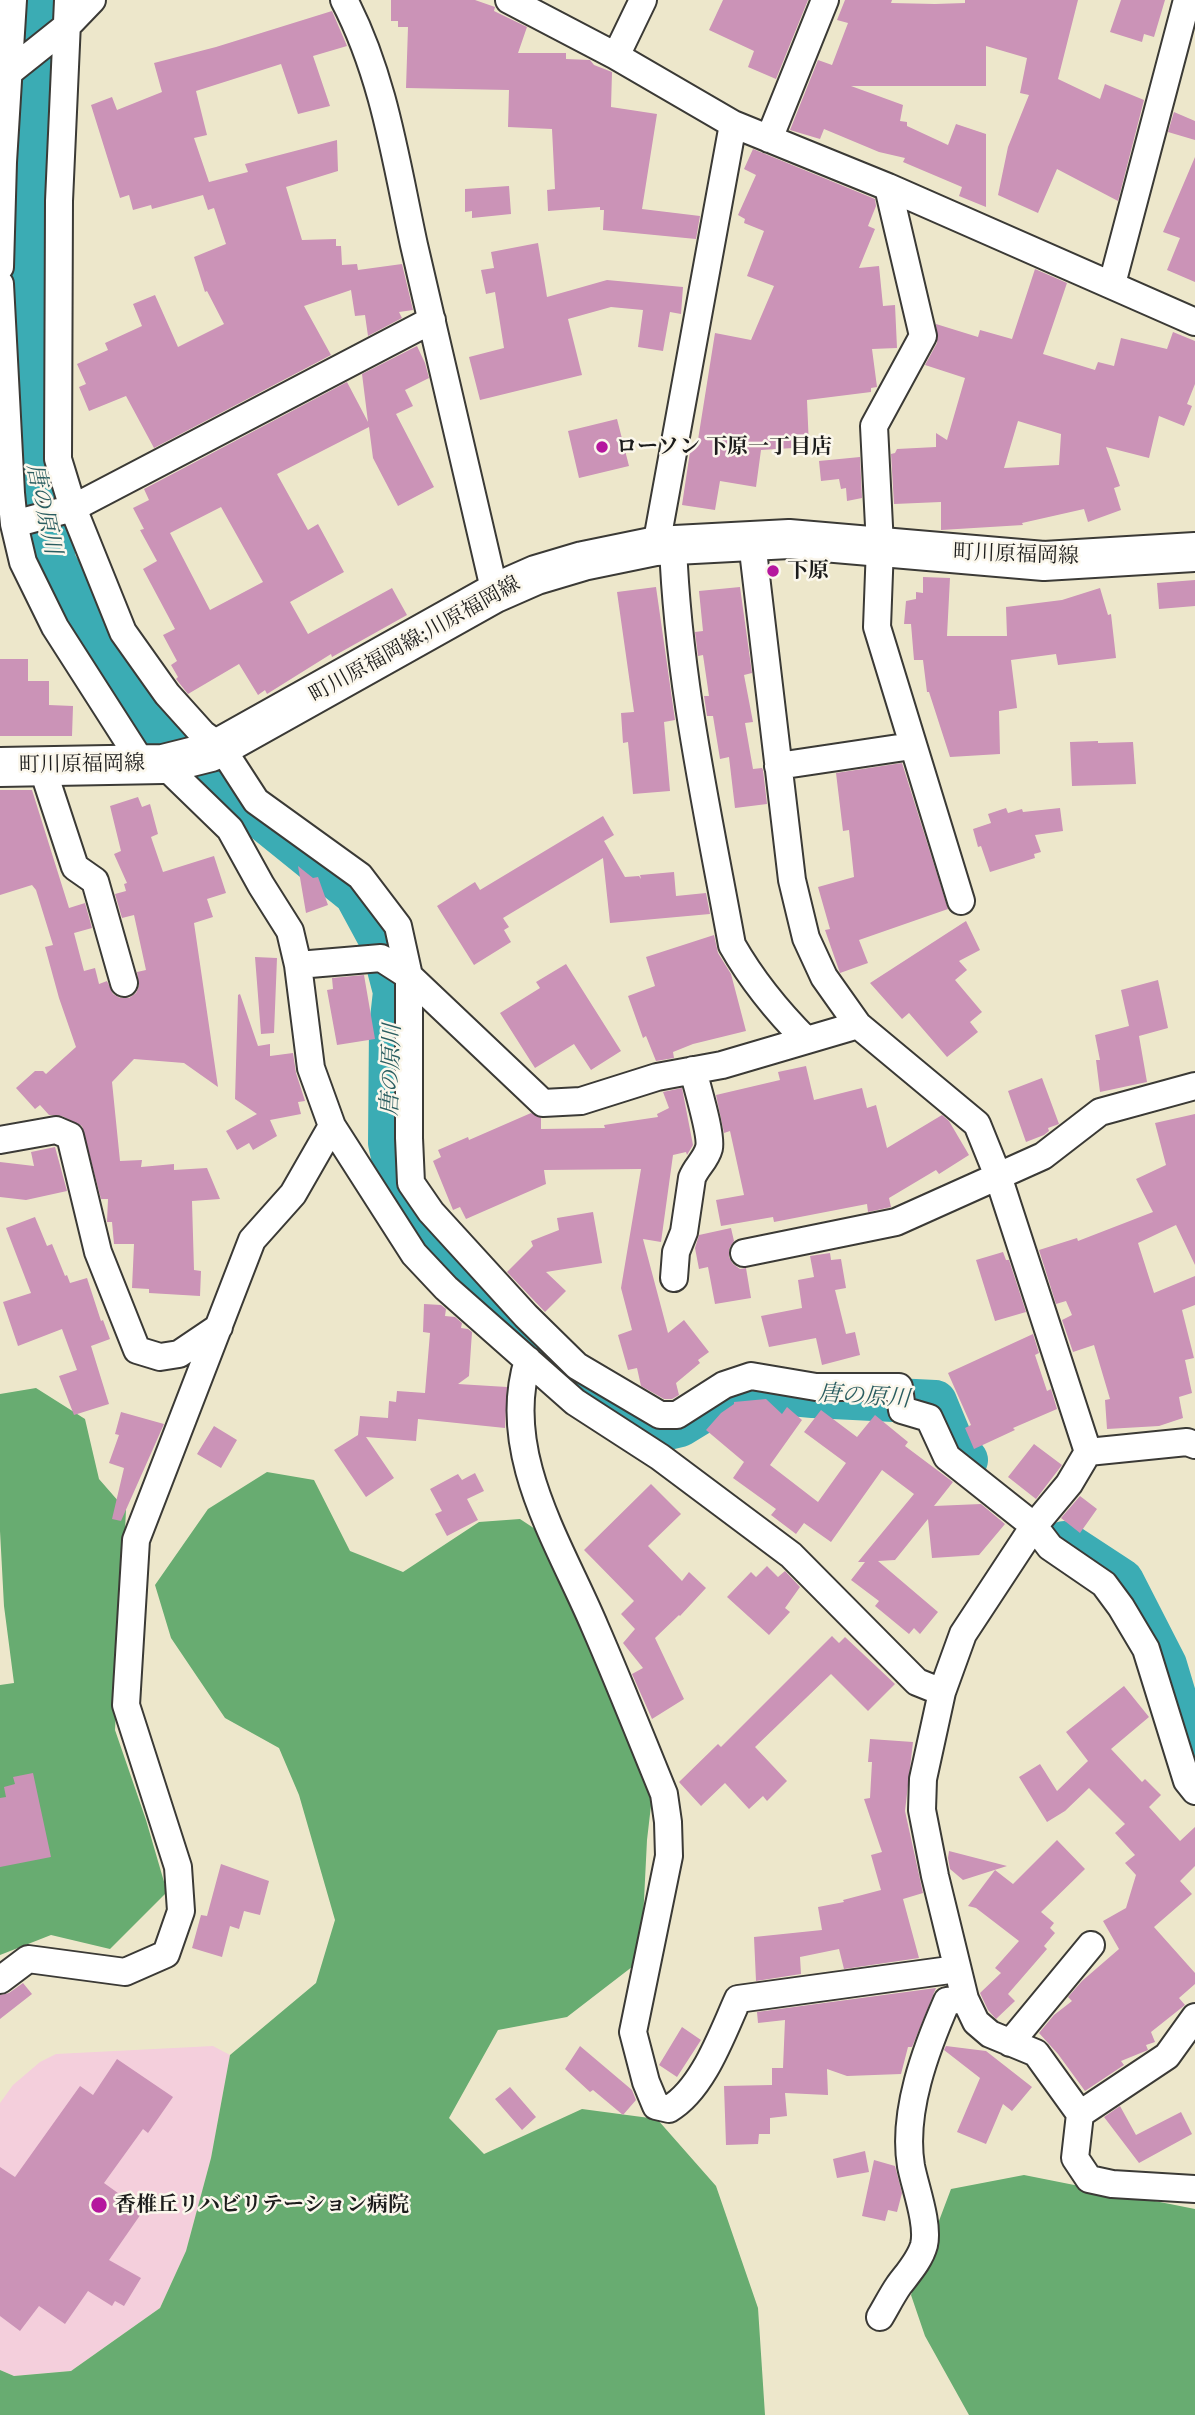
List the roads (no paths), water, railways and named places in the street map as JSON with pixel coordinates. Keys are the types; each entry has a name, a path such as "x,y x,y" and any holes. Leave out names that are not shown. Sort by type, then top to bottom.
{"main road":[{"name":"町川原福岡線;川原福岡線","path":"153,763 216,750 495,593 548,572 665,545 789,539 880,547"},
{"name":"町川原福岡線","path":"880,547 1044,561 1195,552"},
{"name":"町川原福岡線","path":"0,767 153,763"}],"street":[{"path":"0,267 4,75 13,0"},
{"path":"4,75 68,13 92,0"},
{"path":"344,0 360,31 385,107 495,593"},
{"path":"509,0 616,55 733,124 888,187 1195,322"},
{"path":"616,55 643,0"},
{"path":"769,139 825,0"},
{"path":"1112,284 1187,0"},
{"path":"68,13 59,201 58,459 73,508 123,632 167,694 256,801 360,876 398,926 408,976 411,1183 431,1212 526,1317 577,1366 660,1415 677,1415 724,1385 751,1376 901,1399 929,1418 947,1457 1042,1517 1050,1548 1104,1584 1121,1607 1146,1648 1187,1780 1195,1791"},
{"path":"733,124 665,545 675,591 690,709 732,945 743,965 785,1019 806,1040"},
{"path":"888,187 923,336 874,426 880,547 877,627 961,901"},
{"path":"0,284 3,424 14,524 23,562 55,626 153,763 230,829 290,931 298,965 311,1068 332,1126 414,1254 446,1288 575,1402 660,1457 791,1555 917,1682 942,1692"},
{"path":"14,524 73,508 432,320"},
{"path":"752,542 792,880 806,938 824,977 858,1025 977,1124 998,1176 1088,1452 963,1634 942,1692 923,1779 922,1810 965,1999 976,2022 990,2034 1036,2053 1080,2114 1075,2158 1089,2179 1112,2184 1195,2189"},
{"path":"778,766 912,746"},
{"path":"46,766 47,782 75,867 95,881 124,983"},
{"path":"298,965 381,958 408,976 543,1103 582,1101 657,1077 722,1065 858,1025"},
{"path":"674,1278 676,1252 684,1231 692,1178 705,1159 710,1145 694,1070"},
{"path":"744,1253 896,1222 1043,1156 1100,1112 1195,1086"},
{"path":"0,1980 28,1959 125,1972 166,1954 181,1910 178,1867 126,1705 136,1540 253,1240 293,1194 332,1126"},
{"path":"0,1140 56,1130 70,1136 98,1252 137,1350 160,1357 179,1354 219,1327"},
{"path":"560,1349 534,1366 521,1382 523,1447 535,1494 595,1625 664,1794 669,1856 633,2032 646,2082 656,2106 669,2109 681,2102 711,2059 738,1999 957,1969"},
{"path":"1088,1452 1187,1442 1195,1445"},
{"path":"1010,2043 1091,1945"},
{"path":"880,2317 914,2266 924,2244 921,2207 911,2165 910,2144 914,2097 927,2046 947,2001 965,1999"},
{"path":"1080,2114 1167,2056 1195,2017"}],"waterway":[{"name":"唐の原川","path":"37,0 28,206 24,220 24,347 33,481 55,564 150,718 226,789 356,894 382,942 395,992 391,1028 390,1143 398,1179 417,1217 513,1322 580,1384 655,1431 680,1425 729,1395 748,1390 935,1402 956,1453 966,1460"},
{"name":"唐の原川","path":"1064,1543 1122,1581 1165,1665 1182,1722 1195,1738"}],"place":[{"name":"ローソン 下原一丁目店","path":"602,447"},
{"name":"下原","path":"773,571"},
{"name":"香椎丘リハビリテーション病院","path":"99,2205"}]}
